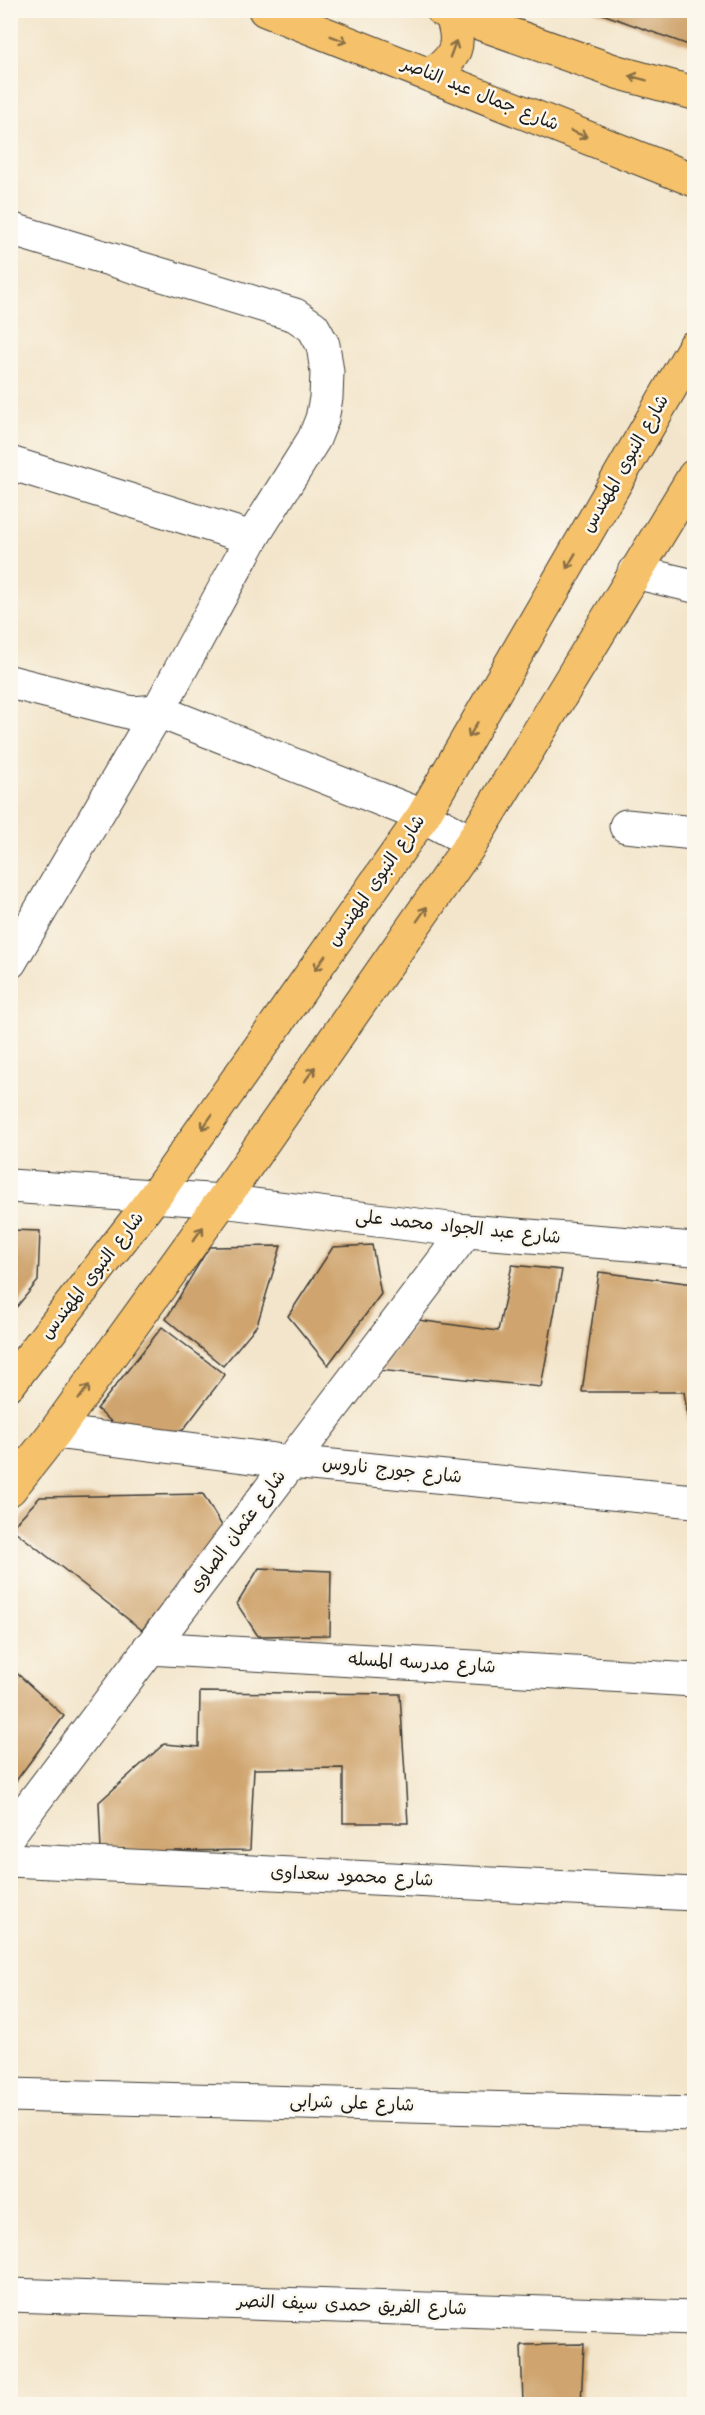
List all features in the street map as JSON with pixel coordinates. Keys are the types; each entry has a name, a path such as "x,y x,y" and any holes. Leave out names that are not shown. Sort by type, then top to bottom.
{"main road":[{"name":"شارع جمال عبد الناصر","path":"265,10 694,180"},
{"path":"429,75 446,65 456,50 458,32 447,12"},
{"path":"447,12 617,72 694,93"},
{"name":"شارع النبوى المهندس","path":"10,1383 155,1196 423,816 694,347"},
{"path":"10,1489 55,1432 222,1201 472,842 694,476"}],"street":[{"path":"10,229 295,315 313,327 323,345 327,372 322,419 314,440 252,538 158,711 16,942"},
{"path":"10,463 252,538"},
{"path":"634,572 694,586"},
{"path":"10,682 132,713 158,711 423,816 472,842"},
{"path":"627,826 694,833"},
{"name":"شارع عبد الجواد محمد على","path":"10,1186 222,1201 466,1232 694,1249"},
{"name":"شارع عثمان الصاوى","path":"10,1833 466,1232"},
{"name":"شارع جورج ناروس","path":"55,1432 291,1461 694,1501"},
{"name":"شارع مدرسه المسله","path":"149,1648 694,1680"},
{"name":"شارع محمود سعداوى","path":"10,1860 694,1894"},
{"name":"شارع على شرابى","path":"10,2095 694,2114"},
{"name":"شارع الفريق حمدى سيف النصر","path":"10,2295 694,2318"}],"building":[{"path":"694,10 694,47 594,11"},
{"path":"10,1230 40,1231 38,1281 10,1315"},
{"path":"372,1245 381,1294 328,1365 288,1316 333,1247"},
{"path":"281,1246 257,1325 223,1366 166,1319 209,1247"},
{"path":"512,1265 562,1270 541,1387 378,1370 418,1320 498,1331"},
{"path":"599,1272 694,1284 694,1457 684,1392 582,1392"},
{"path":"162,1327 225,1375 183,1430 124,1433 97,1409"},
{"path":"203,1494 224,1529 142,1630 11,1528 40,1497"},
{"path":"259,1568 331,1571 330,1635 258,1636 237,1604"},
{"path":"10,1667 64,1716 10,1789"},
{"path":"200,1692 400,1694 408,1823 343,1823 343,1768 254,1769 250,1850 101,1852 99,1802 164,1744 199,1747"},
{"path":"584,2344 581,2404 523,2404 521,2345"}]}
